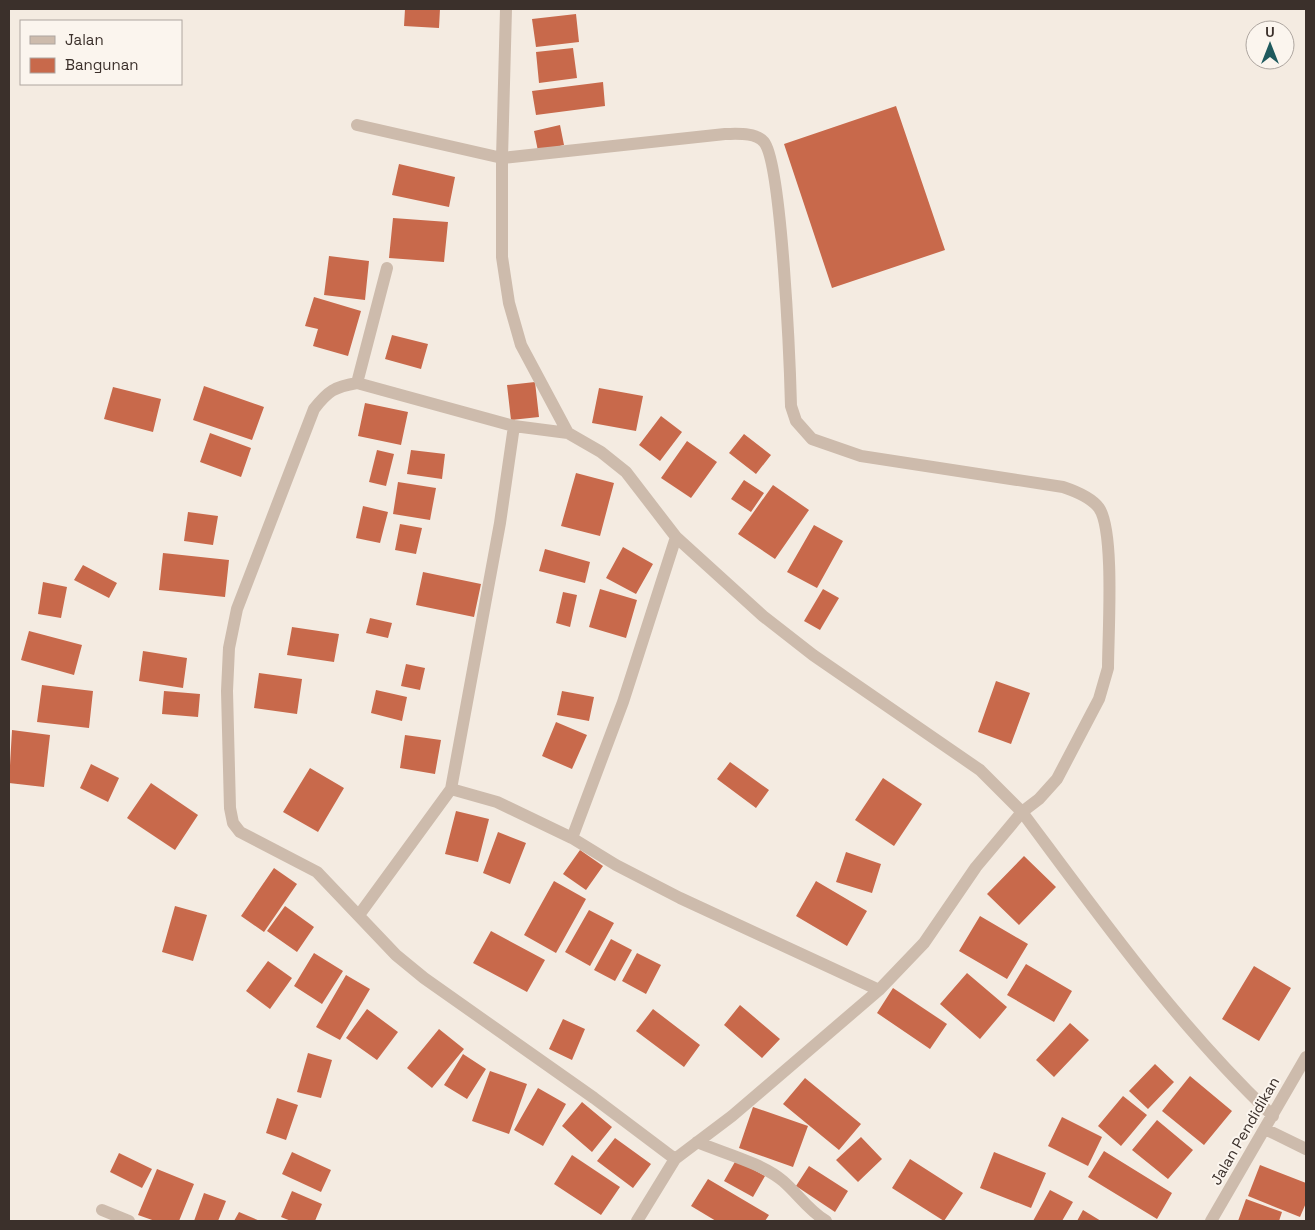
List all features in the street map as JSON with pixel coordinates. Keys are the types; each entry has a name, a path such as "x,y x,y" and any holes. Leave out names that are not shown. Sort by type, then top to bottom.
{"street":[{"path":"506,9 502,158 502,257 509,303 521,345 568,433"},
{"path":"357,125 502,158 725,134 748,134 764,141 769,152 773,171 782,249 792,406 796,421 812,438 861,456 1063,488 1080,493 1099,508 1109,545 1108,668 1104,688 1057,780 1022,812 976,867 924,943 879,990 732,1116 675,1160 637,1221"},
{"path":"356,383 387,268"},
{"path":"675,1160 594,1098 424,978 396,955 317,872 240,832 233,823 230,808 226,690 229,648 237,609 314,409 327,393 339,386 356,383 514,426 568,433 601,452 626,472 676,537 750,604 813,655 980,770 1022,812 1131,958 1182,1020 1235,1080 1273,1116"},
{"path":"359,915 451,789 500,522 514,426"},
{"path":"572,838 624,702 676,537"},
{"path":"451,789 497,802 572,838 616,866 680,898 879,990"},
{"name":"Jalan Pendidikan","path":"1211,1221 1306,1057"},
{"path":"1265,1129 1306,1149"},
{"path":"698,1142 763,1169 782,1181 802,1202 826,1221"},
{"path":"102,1210 129,1221"}],"building":[{"path":"405,9 440,9 439,28 404,26"},
{"path":"576,14 579,42 536,47 532,19"},
{"path":"573,48 577,78 539,83 536,52"},
{"path":"603,82 605,106 536,115 532,91"},
{"path":"896,106 945,250 832,288 784,144"},
{"path":"560,125 564,145 538,151 534,131"},
{"path":"399,164 455,177 449,207 392,195"},
{"path":"393,218 448,222 444,262 389,258"},
{"path":"329,256 369,261 365,300 324,295"},
{"path":"314,297 361,311 348,356 313,346 318,329 305,326"},
{"path":"392,335 428,344 421,369 385,359"},
{"path":"535,382 539,417 511,420 507,385"},
{"path":"204,386 264,407 252,440 193,420"},
{"path":"113,387 161,399 153,432 104,419"},
{"path":"599,388 643,396 636,431 592,423"},
{"path":"365,403 408,412 401,445 358,436"},
{"path":"661,416 682,432 660,461 639,445"},
{"path":"210,433 251,448 241,477 200,462"},
{"path":"744,434 771,455 756,474 729,453"},
{"path":"687,441 717,462 691,498 661,478"},
{"path":"377,450 394,454 386,486 369,482"},
{"path":"411,450 445,454 442,479 407,474"},
{"path":"576,473 614,483 600,536 561,526"},
{"path":"744,480 764,493 751,512 731,499"},
{"path":"398,482 436,488 430,520 393,514"},
{"path":"773,485 809,510 775,559 738,534"},
{"path":"363,506 388,512 380,543 356,538"},
{"path":"188,512 218,516 213,545 184,541"},
{"path":"400,524 422,528 416,554 395,550"},
{"path":"814,525 843,541 817,588 787,572"},
{"path":"623,547 653,564 636,594 606,578"},
{"path":"545,549 590,562 585,583 539,571"},
{"path":"163,553 229,560 225,597 159,590"},
{"path":"83,565 117,583 109,598 74,580"},
{"path":"423,572 481,584 474,617 416,605"},
{"path":"43,582 67,587 61,618 38,614"},
{"path":"600,589 637,600 626,638 589,627"},
{"path":"823,589 839,598 820,630 804,621"},
{"path":"563,592 577,595 570,627 556,623"},
{"path":"370,618 392,623 388,638 366,633"},
{"path":"292,627 339,634 334,662 287,655"},
{"path":"29,631 82,645 74,675 21,660"},
{"path":"143,651 187,658 183,688 139,681"},
{"path":"406,664 425,668 420,690 401,686"},
{"path":"259,673 302,679 297,714 254,708"},
{"path":"996,681 1030,693 1011,744 978,732"},
{"path":"42,685 93,691 89,728 37,722"},
{"path":"376,690 407,697 402,721 371,713"},
{"path":"164,691 200,694 198,717 162,714"},
{"path":"562,691 594,697 589,721 557,715"},
{"path":"556,722 587,735 572,769 542,756"},
{"path":"12,730 50,735 44,787 9,783"},
{"path":"405,735 441,740 435,774 400,768"},
{"path":"730,762 769,790 756,808 717,779"},
{"path":"91,764 119,778 108,802 80,788"},
{"path":"310,768 344,788 318,832 283,812"},
{"path":"883,778 922,804 894,846 855,820"},
{"path":"151,783 198,815 175,850 127,818"},
{"path":"456,811 489,819 478,862 445,854"},
{"path":"498,832 526,843 510,884 483,873"},
{"path":"580,850 603,866 586,890 563,874"},
{"path":"846,852 881,864 872,893 836,882"},
{"path":"1024,856 1056,887 1019,925 987,894"},
{"path":"274,868 297,884 264,932 241,916"},
{"path":"554,881 586,899 556,953 524,935"},
{"path":"816,881 867,911 847,946 796,916"},
{"path":"175,906 207,915 193,961 162,952"},
{"path":"285,906 314,927 297,952 267,931"},
{"path":"589,910 614,923 590,966 565,952"},
{"path":"980,916 1028,944 1007,979 959,951"},
{"path":"491,931 545,960 527,992 473,963"},
{"path":"611,939 632,950 615,981 594,970"},
{"path":"314,953 343,971 322,1004 294,986"},
{"path":"637,953 661,965 646,994 622,981"},
{"path":"268,961 292,978 270,1009 246,991"},
{"path":"1026,964 1072,991 1054,1022 1007,995"},
{"path":"1254,966 1291,988 1259,1041 1222,1019"},
{"path":"967,973 1007,1007 980,1039 940,1004"},
{"path":"346,975 370,989 340,1040 316,1027"},
{"path":"893,988 947,1024 930,1049 877,1013"},
{"path":"740,1005 780,1039 762,1058 724,1025"},
{"path":"367,1009 398,1032 377,1060 346,1038"},
{"path":"653,1009 700,1045 684,1067 636,1031"},
{"path":"563,1019 585,1029 572,1060 549,1049"},
{"path":"1070,1023 1089,1040 1054,1077 1036,1060"},
{"path":"439,1029 464,1049 432,1088 407,1068"},
{"path":"308,1053 332,1060 321,1098 297,1092"},
{"path":"463,1054 486,1069 467,1099 444,1085"},
{"path":"1155,1064 1174,1082 1148,1109 1129,1091"},
{"path":"490,1071 527,1084 509,1134 472,1121"},
{"path":"1190,1076 1232,1111 1204,1145 1162,1111"},
{"path":"805,1078 861,1124 839,1150 783,1104"},
{"path":"538,1088 566,1104 543,1146 514,1130"},
{"path":"1123,1096 1147,1115 1121,1146 1098,1126"},
{"path":"277,1098 298,1105 286,1140 266,1133"},
{"path":"582,1102 612,1127 592,1152 562,1126"},
{"path":"753,1107 808,1126 793,1167 739,1148"},
{"path":"1062,1117 1102,1137 1088,1166 1048,1146"},
{"path":"1157,1120 1193,1150 1168,1179 1132,1150"},
{"path":"861,1137 882,1159 858,1182 836,1160"},
{"path":"615,1138 651,1164 633,1188 597,1161"},
{"path":"1104,1151 1172,1193 1157,1219 1088,1177"},
{"path":"292,1152 331,1170 321,1192 282,1174"},
{"path":"994,1152 1046,1173 1031,1208 980,1188"},
{"path":"119,1153 152,1169 142,1188 110,1172"},
{"path":"572,1155 620,1187 601,1215 554,1184"},
{"path":"910,1159 963,1193 944,1221 892,1188"},
{"path":"736,1160 765,1176 753,1197 724,1181"},
{"path":"1260,1165 1306,1183 1306,1203 1300,1217 1248,1196"},
{"path":"809,1166 848,1191 835,1212 796,1186"},
{"path":"157,1169 194,1184 179,1221 155,1221 138,1215"},
{"path":"708,1179 769,1215 765,1221 716,1221 691,1206"},
{"path":"1050,1190 1073,1202 1062,1221 1033,1221"},
{"path":"292,1191 322,1204 315,1221 291,1221 281,1217"},
{"path":"204,1193 226,1201 218,1221 194,1221"},
{"path":"1246,1199 1282,1212 1279,1221 1238,1221"},
{"path":"1083,1210 1101,1221 1077,1221"},
{"path":"239,1212 260,1221 234,1221"}]}
